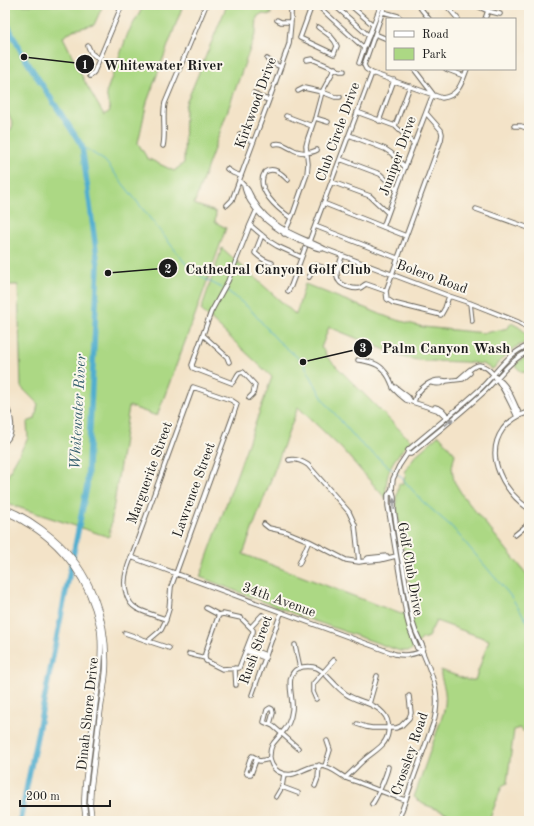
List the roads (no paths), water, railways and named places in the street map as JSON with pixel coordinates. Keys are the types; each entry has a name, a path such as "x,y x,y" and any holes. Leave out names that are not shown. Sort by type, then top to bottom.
{"main road":[{"name":"Dinah Shore Drive","path":"5,508 36,528 60,549 75,568 86,587 101,626 106,649 106,669 91,786 90,804 92,821"},
{"name":"Dinah Shore Drive","path":"5,512 12,513"},
{"name":"Dinah Shore Drive","path":"86,821 84,804 85,785 100,668 101,626"}],"street":[{"path":"90,76 94,72 122,5"},
{"path":"163,146 165,138 165,103 206,5"},
{"name":"Kirkwood Drive","path":"227,205 232,200 289,44 291,5"},
{"path":"312,5 300,38 334,54 337,46 336,42 332,37 318,27"},
{"path":"317,5 364,48"},
{"path":"334,5 369,36"},
{"path":"350,5 373,25"},
{"path":"359,63 381,5"},
{"path":"372,73 366,69 364,65 385,5"},
{"path":"418,5 428,18"},
{"path":"446,5 457,18"},
{"path":"475,5 488,11 500,14"},
{"path":"485,18 490,5"},
{"path":"383,12 398,16 400,18"},
{"path":"277,20 281,22 291,22"},
{"path":"375,34 386,39"},
{"path":"88,46 91,53 99,59"},
{"path":"267,59 272,63 281,66"},
{"path":"307,60 312,59 344,71"},
{"path":"285,232 307,174 308,164 306,146 322,92 335,68"},
{"path":"415,70 433,94"},
{"path":"449,70 464,76"},
{"name":"Club Circle Drive","path":"310,239 372,73 442,98 447,98 460,87 467,70"},
{"path":"379,121 394,80"},
{"path":"395,126 410,86"},
{"path":"298,90 304,88 335,97 340,97"},
{"path":"254,93 259,97 269,100"},
{"name":"Juniper Drive","path":"383,226 433,94"},
{"path":"357,112 395,126 414,144"},
{"path":"426,112 441,130 441,140 386,291 387,299 393,303 441,315 449,296"},
{"path":"286,116 312,126"},
{"path":"315,118 328,122"},
{"path":"514,126 521,126 529,129"},
{"path":"240,134 246,139 254,141"},
{"path":"349,136 385,149 405,167"},
{"path":"274,144 279,143 298,152 313,152 317,150"},
{"path":"340,159 380,174 397,190"},
{"path":"227,169 241,176"},
{"path":"288,180 280,172 272,170 268,170 263,175 263,185 270,200 291,218"},
{"name":"Bolero Road","path":"239,180 244,186 245,192 257,209 277,230 285,232 299,241 392,274 518,322 529,331"},
{"path":"332,182 370,196 388,213"},
{"path":"323,203 406,236"},
{"path":"249,398 253,394 255,385 254,382 243,372 237,375 235,381 232,383 194,368 192,365 211,312 228,281 257,209"},
{"path":"476,209 529,228"},
{"path":"250,225 277,246 301,257"},
{"path":"315,226 397,258"},
{"path":"262,235 255,253 265,261 272,263"},
{"path":"288,291 305,248"},
{"path":"342,256 337,272 337,279 340,283 359,288 366,284 386,291"},
{"path":"308,277 316,264 337,272"},
{"path":"470,303 472,321"},
{"path":"203,335 227,357 230,362"},
{"name":"Golf Club Drive","path":"429,670 413,623 394,510 394,496 392,488 393,479 408,450 480,389 509,357 529,345"},
{"name":"Golf Club Drive","path":"407,454 411,454 486,390 514,360 529,351"},
{"path":"358,360 378,365 385,371 394,386 393,388 406,400 410,400 424,406 430,405 439,408 446,413 447,417"},
{"path":"414,402 423,386 428,383 460,379 470,369 478,365 485,367 496,378 501,380 508,389 518,416"},
{"name":"Lawrence Street","path":"166,619 170,608 171,587 238,404 231,400 193,387 190,396"},
{"name":"Marguerite Street","path":"166,619 135,608 130,603 126,594 125,580 126,571 190,396"},
{"path":"5,405 11,420 11,430 8,439 5,442"},
{"path":"529,412 510,421 499,434 496,442 495,453 499,472 508,488 514,497 529,509"},
{"path":"289,460 296,459 308,465 349,512 355,525 359,562"},
{"name":"Golf Club Drive","path":"392,488 388,495 388,506 408,625 417,648 422,651"},
{"path":"515,535 526,526 529,521"},
{"path":"264,524 269,528 287,532 309,541 346,560 369,562 401,555"},
{"path":"299,564 309,541"},
{"name":"34th Avenue","path":"131,557 395,654 405,656 422,651"},
{"path":"189,654 205,658 206,661 222,668 239,668 241,666 253,630 238,617 223,614 219,615 206,608"},
{"name":"Rush Street","path":"252,695 281,613"},
{"path":"205,658 205,654 219,615"},
{"path":"250,627 262,615"},
{"path":"148,641 160,630 166,619"},
{"path":"125,633 169,648"},
{"path":"295,645 300,668"},
{"path":"246,650 266,656"},
{"path":"316,699 313,692 313,684 334,660"},
{"path":"345,778 384,743 387,738 387,719 375,706 362,702 346,694 318,668 311,666 300,668 296,670 290,679 293,702 288,723 282,734 270,748 270,759 275,768 279,772 290,775 319,765 326,766 345,778 405,800"},
{"path":"236,668 236,685"},
{"name":"Crossley Road","path":"398,821 436,715 436,691 434,681 429,670"},
{"path":"369,704 377,676"},
{"path":"357,724 366,727 388,728 396,728 401,726 409,718 411,713 409,696"},
{"path":"270,724 298,748"},
{"path":"326,741 330,750 326,766"},
{"path":"256,760 251,774 247,774 246,771 252,756 256,758 256,760 260,761 270,759"},
{"path":"315,786 318,778 319,765"},
{"path":"372,804 375,801 386,776 388,767"},
{"path":"276,797 282,787 284,774"},
{"path":"282,787 298,793"}],"waterway":[{"name":"Whitewater River","path":"5,20 24,57 82,146 98,265 87,486 20,821"},
{"path":"82,146 105,161 186,264 205,279 222,288"},
{"path":"225,289 249,308 277,340 303,362 324,401 359,442 401,477 422,501 452,527 509,594 529,624"}],"place":[{"name":"Whitewater River","path":"24,57"},
{"name":"Cathedral Canyon Golf Club","path":"108,273"},
{"name":"Palm Canyon Wash","path":"303,362"}]}
